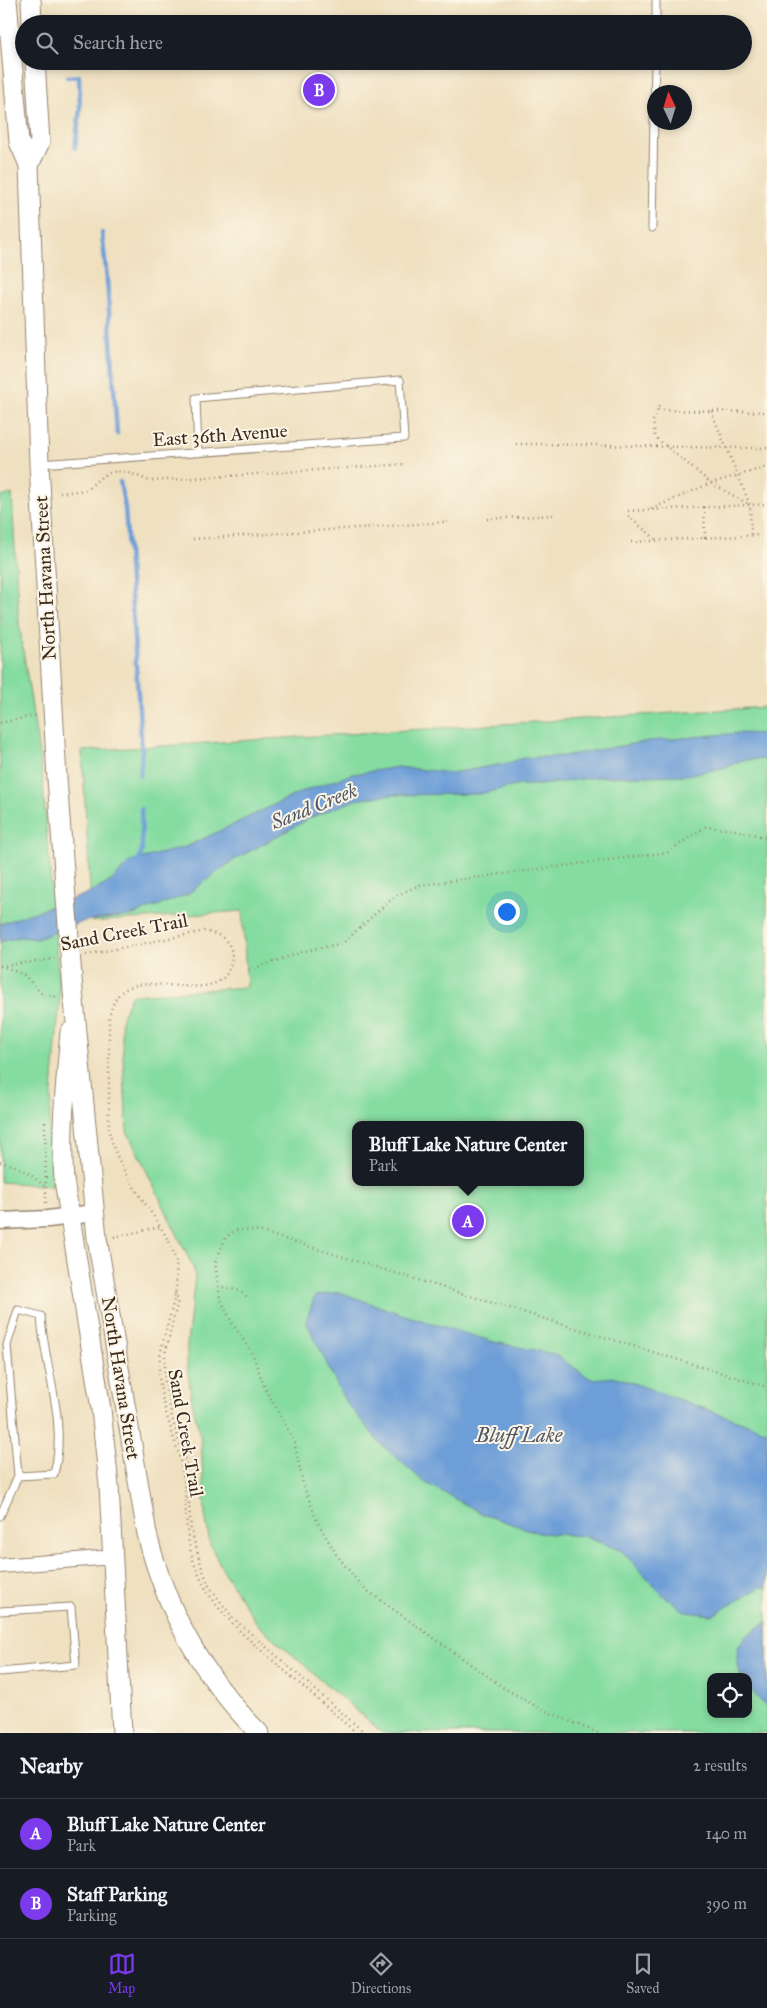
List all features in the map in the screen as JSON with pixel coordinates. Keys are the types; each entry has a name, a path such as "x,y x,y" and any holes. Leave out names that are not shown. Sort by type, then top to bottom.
{"main road":[{"name":"North Havana Street","path":"7,0 5,26 19,142 30,165 39,464 58,778 67,994 62,1137 64,1180 100,1409 109,1486 122,1733"},
{"path":"31,0 32,15"},
{"name":"North Havana Street","path":"30,165 40,142 36,70"},
{"name":"North Havana Street","path":"67,994 94,1213 142,1511 159,1578 192,1648 224,1693 260,1733"}],"street":[{"path":"0,1221 21,1222 94,1213"},
{"path":"0,1566 112,1557"}],"lane":[{"path":"656,0 656,15"},
{"path":"652,228 655,70"},
{"name":"East 36th Avenue","path":"39,464 198,453 404,438 400,380 196,398 198,453"},
{"path":"0,1516 18,1476 7,1345 18,1310 41,1316 43,1342 54,1395 60,1452 54,1474 18,1476"},
{"path":"0,1611 71,1607 76,1665 0,1672"}],"path":[{"path":"750,504 711,483 672,448 664,445 655,437 653,421 658,408 767,412"},
{"path":"711,411 750,504 751,536"},
{"path":"516,444 617,444 672,448 767,448"},
{"path":"60,493 87,490 99,477 115,472 130,473 151,481 406,464"},
{"path":"650,510 711,483 767,467"},
{"path":"628,511 767,504"},
{"path":"704,507 705,538"},
{"path":"487,519 554,515"},
{"path":"628,516 658,541"},
{"path":"193,539 448,522"},
{"path":"631,542 759,535"},
{"path":"0,723 40,714"},
{"path":"249,970 305,952 342,944 395,896 420,885 668,852 705,826 735,830 767,838"},
{"name":"Sand Creek Trail","path":"82,955 205,931 219,935 227,941 231,950 231,964 227,976 218,983 207,986 132,986 120,992 113,1003 109,1017 109,1130 113,1149 120,1165 160,1226 175,1256 177,1273 175,1292 162,1341 159,1375 165,1409 183,1474 188,1541 199,1576 215,1603 244,1636 356,1733"},
{"name":"Sand Creek Trail","path":"2,966 62,958"},
{"path":"2,966 24,975 43,995 67,994"},
{"path":"0,1162 20,1169 36,1178 45,1187 45,1193"},
{"path":"113,1237 160,1226"},
{"path":"598,1733 539,1708 504,1688 362,1587 336,1554 316,1521 303,1484 294,1441 264,1386 253,1355 231,1321 220,1298 215,1264 226,1238 235,1230 256,1230 767,1387"},
{"path":"218,1286 240,1291 247,1297"},
{"path":"175,1292 178,1300 165,1354 165,1383 173,1422 186,1463 191,1530 209,1586 233,1618 365,1733"}],"green space":[{"path":"12,494 19,623 42,773 60,997 49,1126 52,1186 0,1182 0,497"},
{"path":"767,707 767,1733 382,1733 258,1625 225,1574 210,1545 205,1514 201,1440 191,1398 187,1361 187,1344 195,1276 193,1267 127,1131 121,1020 131,995 247,987 242,911 92,922 82,751"}],"water":[{"name":"Sand Creek","path":"739,733 767,734 767,759 743,760 723,768 687,775 597,777 541,785 520,785 479,794 387,795 356,800 314,816 234,860 186,895 130,916 85,921 37,939 20,937 0,942 0,924 81,896 101,887 111,881 131,861 186,847 301,792 353,774 398,767 451,773 504,764 524,758 564,756 649,741"},
{"name":"Bluff Lake","path":"339,1292 398,1313 494,1342 554,1354 591,1379 616,1377 767,1431 767,1587 761,1587 713,1615 686,1612 663,1595 622,1551 583,1536 539,1533 485,1515 424,1482 380,1443 345,1401 306,1321 315,1296"},
{"path":"767,1622 767,1708 752,1691 752,1673 740,1673 738,1666 737,1657 740,1643"}],"waterway":[{"path":"67,77 79,76 80,109 75,148"},
{"path":"102,233 107,279 117,434"},
{"path":"120,482 125,508 142,751 140,776"},
{"path":"138,862 142,850 141,809"}],"place":[{"name":"Staff Parking","path":"319,90"},
{"name":"Bluff Lake Nature Center","path":"468,1221"}]}
